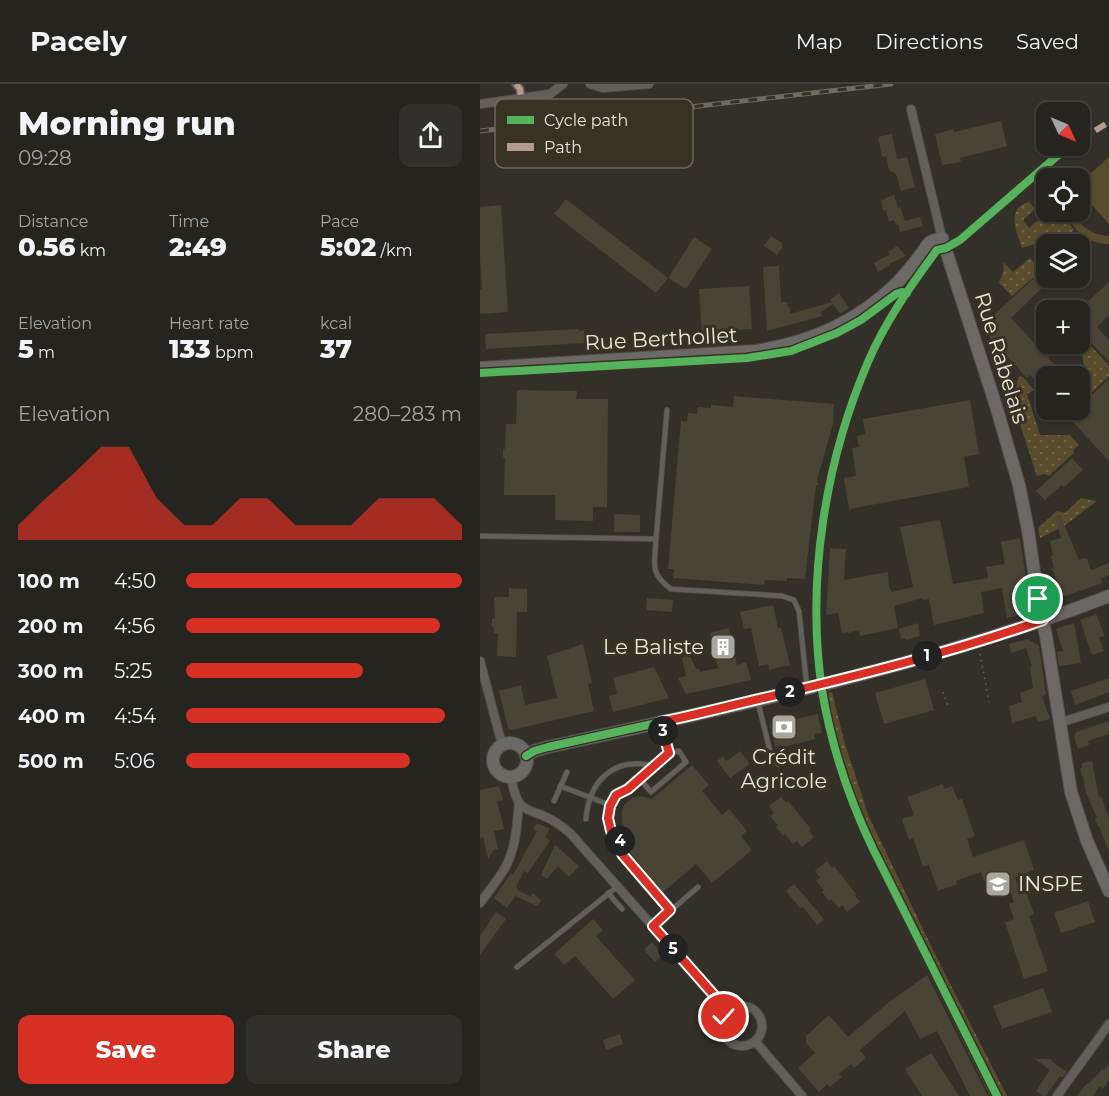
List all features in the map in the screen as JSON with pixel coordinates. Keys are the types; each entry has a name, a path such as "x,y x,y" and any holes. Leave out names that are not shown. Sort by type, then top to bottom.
{"street":[{"path":"516,84 520,89 521,98"},
{"path":"514,99 550,94 563,84"},
{"path":"590,84 603,88 649,84"},
{"path":"480,104 495,102"},
{"name":"Rue Rabelais","path":"911,109 942,238 1019,485 1073,799 1087,841 1109,891"},
{"name":"Rue Berthollet","path":"480,368 756,351 801,342 839,326 870,306 897,283 930,242 942,238"},
{"path":"526,756 548,747 863,674 945,651 1108,598"},
{"path":"480,661 504,744"},
{"path":"1059,723 1109,707"},
{"path":"510,743 520,746 526,756 524,770 511,777 496,770 493,759 496,750 510,743"},
{"path":"480,762 493,759"},
{"path":"511,777 519,803 547,817 570,833 728,1011"},
{"path":"480,903 505,868 510,857 516,836 519,803"},
{"path":"742,1006 756,1012 762,1027 755,1041 741,1046 727,1040 722,1025 728,1011 742,1006"},
{"path":"1057,1096 1109,1024"},
{"path":"755,1041 802,1096"}],"lane":[{"path":"667,410 654,570 660,581 671,589 782,596 794,600 799,611 807,688"},
{"path":"480,536 656,539"},
{"path":"757,699 771,755 778,764"},
{"path":"660,722 669,753"},
{"path":"640,779 651,792 686,762 679,751 669,753 628,789 616,795 610,806 608,818 611,831 622,843 622,854 670,910"},
{"path":"586,819 590,797 601,779 620,765 643,763 654,766"},
{"path":"554,801 567,772"},
{"path":"560,786 610,806"},
{"path":"517,968 618,886"},
{"path":"653,926 698,887"},
{"path":"608,893 622,909"}],"path":[{"path":"1001,422 1019,414 1013,394 1016,379"},
{"path":"979,652 989,702"},
{"path":"943,692 948,706"}],"shaded area":[{"path":"1109,157 1109,224 1090,203 1090,174"},
{"path":"1029,202 1035,209 1023,220 1029,228 1036,222 1069,222 1074,231 1065,234 1036,234 1036,243 1022,248 1015,215 1022,205"},
{"path":"1071,222 1079,222 1097,234 1109,236 1109,244 1090,240 1090,234 1081,234"},
{"path":"1030,258 1036,265 1036,281 1033,278 1012,296 999,283 1004,269 1003,262 1013,272"},
{"path":"1090,345 1109,366 1109,376 1090,394 1090,366 1084,366 1082,354 1090,354"},
{"path":"1019,376 1023,377 1034,390 1027,394 1040,435 1070,435 1079,445 1073,450 1074,453 1049,476 1045,474 1037,476 1018,418 1024,416 1016,388"},
{"path":"1081,498 1097,501 1064,526 1040,538 1038,528 1057,511 1065,513"},
{"path":"832,692 844,741 869,817 1007,1096 990,1096 854,820 817,695"}],"building":[{"path":"1001,121 1007,146 960,158 961,162 942,165 935,134"},
{"path":"892,134 897,159 907,157 915,187 901,191 896,174 889,170 886,156 882,157 878,137"},
{"path":"894,195 905,221 920,217 923,226 900,232 894,220 889,222 881,201"},
{"path":"566,199 668,278 656,293 554,214"},
{"path":"501,205 508,312 480,314 480,290 482,290 480,207"},
{"path":"771,236 783,246 777,255 764,246"},
{"path":"694,237 712,249 686,289 668,278"},
{"path":"897,246 906,256 878,272 874,263 890,254 888,252"},
{"path":"779,266 781,302 787,302 790,314 832,302 830,300 839,293 849,308 840,314 833,304 821,312 822,316 767,331 763,267"},
{"path":"1033,279 1036,282 1036,288 1042,288 1011,318 1036,345 1036,354 1052,354 1048,358 1056,366 1036,366 1036,381 1030,375 1027,378 1002,350 998,355 988,345 994,342 984,331 987,328 984,324"},
{"path":"1109,282 1109,315 1097,327 1109,340 1109,362 1090,341 1090,300"},
{"path":"749,286 752,329 702,332 699,289"},
{"path":"579,329 579,331 584,330 584,343 486,349 485,334"},
{"path":"1109,379 1109,461 1071,420 1090,420 1090,396"},
{"path":"517,390 577,391 576,399 608,399 607,507 593,507 593,521 555,520 555,495 504,495 505,458 503,449 505,449 506,424 516,424"},
{"path":"734,396 834,404 833,424 817,480 819,485 816,485 805,579 765,580 764,585 673,578 674,569 668,569 681,421 687,422 688,413 697,414 698,407 711,408 711,405 733,407"},
{"path":"970,400 979,454 964,457 969,487 849,509 844,478 856,476 852,448 859,447 857,436 865,434 863,419"},
{"path":"1072,458 1083,470 1045,500 1036,491"},
{"path":"614,514 640,515 640,532 614,532"},
{"path":"1060,515 1079,560 1087,559 1091,570 1109,563 1109,575 1101,579 1102,583 1063,597 1052,568 1054,567 1050,541 1061,538 1055,517"},
{"path":"940,520 953,584 988,578 986,567 1005,564 1001,542 1020,538 1031,612 1007,618 1002,588 981,592 984,613 934,625 929,599 923,600 922,598 894,606 898,628 860,636 859,630 842,633 838,613 826,615 830,548 846,549 844,580 888,572 889,587 892,592 913,587 900,527"},
{"path":"509,588 527,589 527,612 517,612 516,657 497,656 498,634 494,633 494,627 492,627 492,619 495,619 494,597 509,597"},
{"path":"647,598 673,600 672,612 646,610"},
{"path":"773,605 790,665 769,670 768,664 759,666 751,628 744,629 740,612"},
{"path":"1096,614 1105,636 1099,637 1104,651 1092,655 1080,620"},
{"path":"918,623 920,636 901,639 899,629"},
{"path":"1074,623 1081,663 1059,666 1057,652 1063,651 1056,629"},
{"name":"Le Baliste","path":"729,628 737,665 746,662 751,680 686,694 678,678 686,676 682,658 689,654 696,669 698,668 700,672 718,668 710,633"},
{"path":"1028,639 1039,646 1046,695 1042,696 1050,719 1038,722 1036,716 1012,723 1009,706 1022,702 1020,693 1033,688 1030,667 1032,667 1026,648 1011,653 1009,644"},
{"path":"583,644 592,683 588,684 594,711 512,730 508,728 499,691 521,685 525,705 557,698 547,656"},
{"path":"654,667 669,698 613,712 609,696 617,694 613,678"},
{"path":"1109,678 1109,692 1075,705 1071,691"},
{"path":"925,679 934,710 884,724 875,693"},
{"path":"818,714 822,733 814,734 815,739 783,747 782,745 775,746 770,725"},
{"path":"1109,721 1109,734 1088,741 1089,745 1078,749 1074,737 1076,732"},
{"path":"740,751 750,764 730,778 717,761 723,756 726,761"},
{"path":"1092,761 1099,797 1101,796 1109,819 1109,850 1095,819 1097,818 1086,793 1080,768 1082,768 1082,763"},
{"path":"692,765 709,785 702,791 722,815 729,809 747,831 741,836 752,850 712,883 696,864 663,892 630,852 631,835 622,823 622,811 624,805 632,798 640,796 652,799"},
{"path":"943,784 944,789 952,786 958,800 962,799 975,836 967,839 973,857 1024,840 1034,870 1015,877 1020,891 1025,889 1034,914 1029,916 1048,971 1024,979 1005,922 1014,919 1009,904 1014,902 1006,880 986,886 981,872 956,881 957,884 938,891 929,865 923,867 913,838 909,840 902,819 914,815 907,797"},
{"path":"499,786 503,800 497,801 504,829 494,831 498,849 494,850 488,859 483,837 480,838 480,790"},
{"path":"781,797 786,803 788,801 811,829 809,831 814,837 802,847 797,841 793,844 785,834 783,836 776,827 778,825 770,816 774,813 769,806"},
{"path":"537,823 550,829 545,837 550,841 528,873 524,871 516,887 517,890 531,897 533,893 541,901 537,906 515,896 507,908 494,898 511,873 513,875 537,831 533,829"},
{"path":"555,845 579,866 569,877 558,866 547,879 541,875"},
{"path":"827,861 832,868 834,866 860,902 847,912 842,905 839,908 831,899 829,901 822,892 824,890 816,881 820,878 815,871"},
{"path":"794,884 824,919 817,925 786,891"},
{"path":"1088,901 1095,922 1061,933 1054,913"},
{"path":"496,912 506,919 480,955 480,936"},
{"path":"593,919 603,930 596,936 635,980 613,999 575,956 564,965 554,954"},
{"path":"652,942 663,955 655,962 644,950"},
{"path":"927,975 988,1096 970,1096 937,1031 920,1039 905,1011 860,1050 866,1058 854,1068 851,1064 839,1074 842,1077 830,1087 827,1084 819,1092 798,1068 815,1053 806,1043 806,1036 829,1015 848,1037 889,1002"},
{"path":"1043,988 1052,1012 1002,1029 993,1006"},
{"path":"620,1034 623,1044 606,1050 603,1040"},
{"path":"931,1053 959,1096 922,1096 905,1069"},
{"path":"1035,1059 1051,1059 1067,1072 1062,1078 1060,1076 1046,1096 1036,1091 1050,1070"},
{"path":"1109,1063 1109,1080 1103,1089 1100,1086 1093,1096 1077,1096 1087,1083 1089,1084"}],"railway":[{"path":"693,107 891,84"},
{"path":"480,131 495,129"}],"marked path":[{"path":"516,84 520,89 521,98"},
{"path":"1090,134 1109,122"}],"cycle path":[{"path":"997,1096 873,849 842,771 830,731 822,690 816,607 818,565 830,481 840,440 868,362 890,318 937,250 960,240 1057,156"},
{"path":"480,373 747,358 791,351 837,333 861,320 896,294 907,293"},
{"path":"842,679 977,642 1029,625"},
{"path":"526,756 548,747 807,688"}],"place":[{"name":"Le Baliste","path":"723,647"},
{"name":"Crédit Agricole","path":"784,727"},
{"name":"INSPE","path":"998,884"}],"route":[{"path":"724,1017 728,1011 653,926 670,910 622,854 622,843 611,831 608,818 610,806 616,795 628,789 669,753 660,722 863,674 977,642 1043,620 1038,599"}]}
